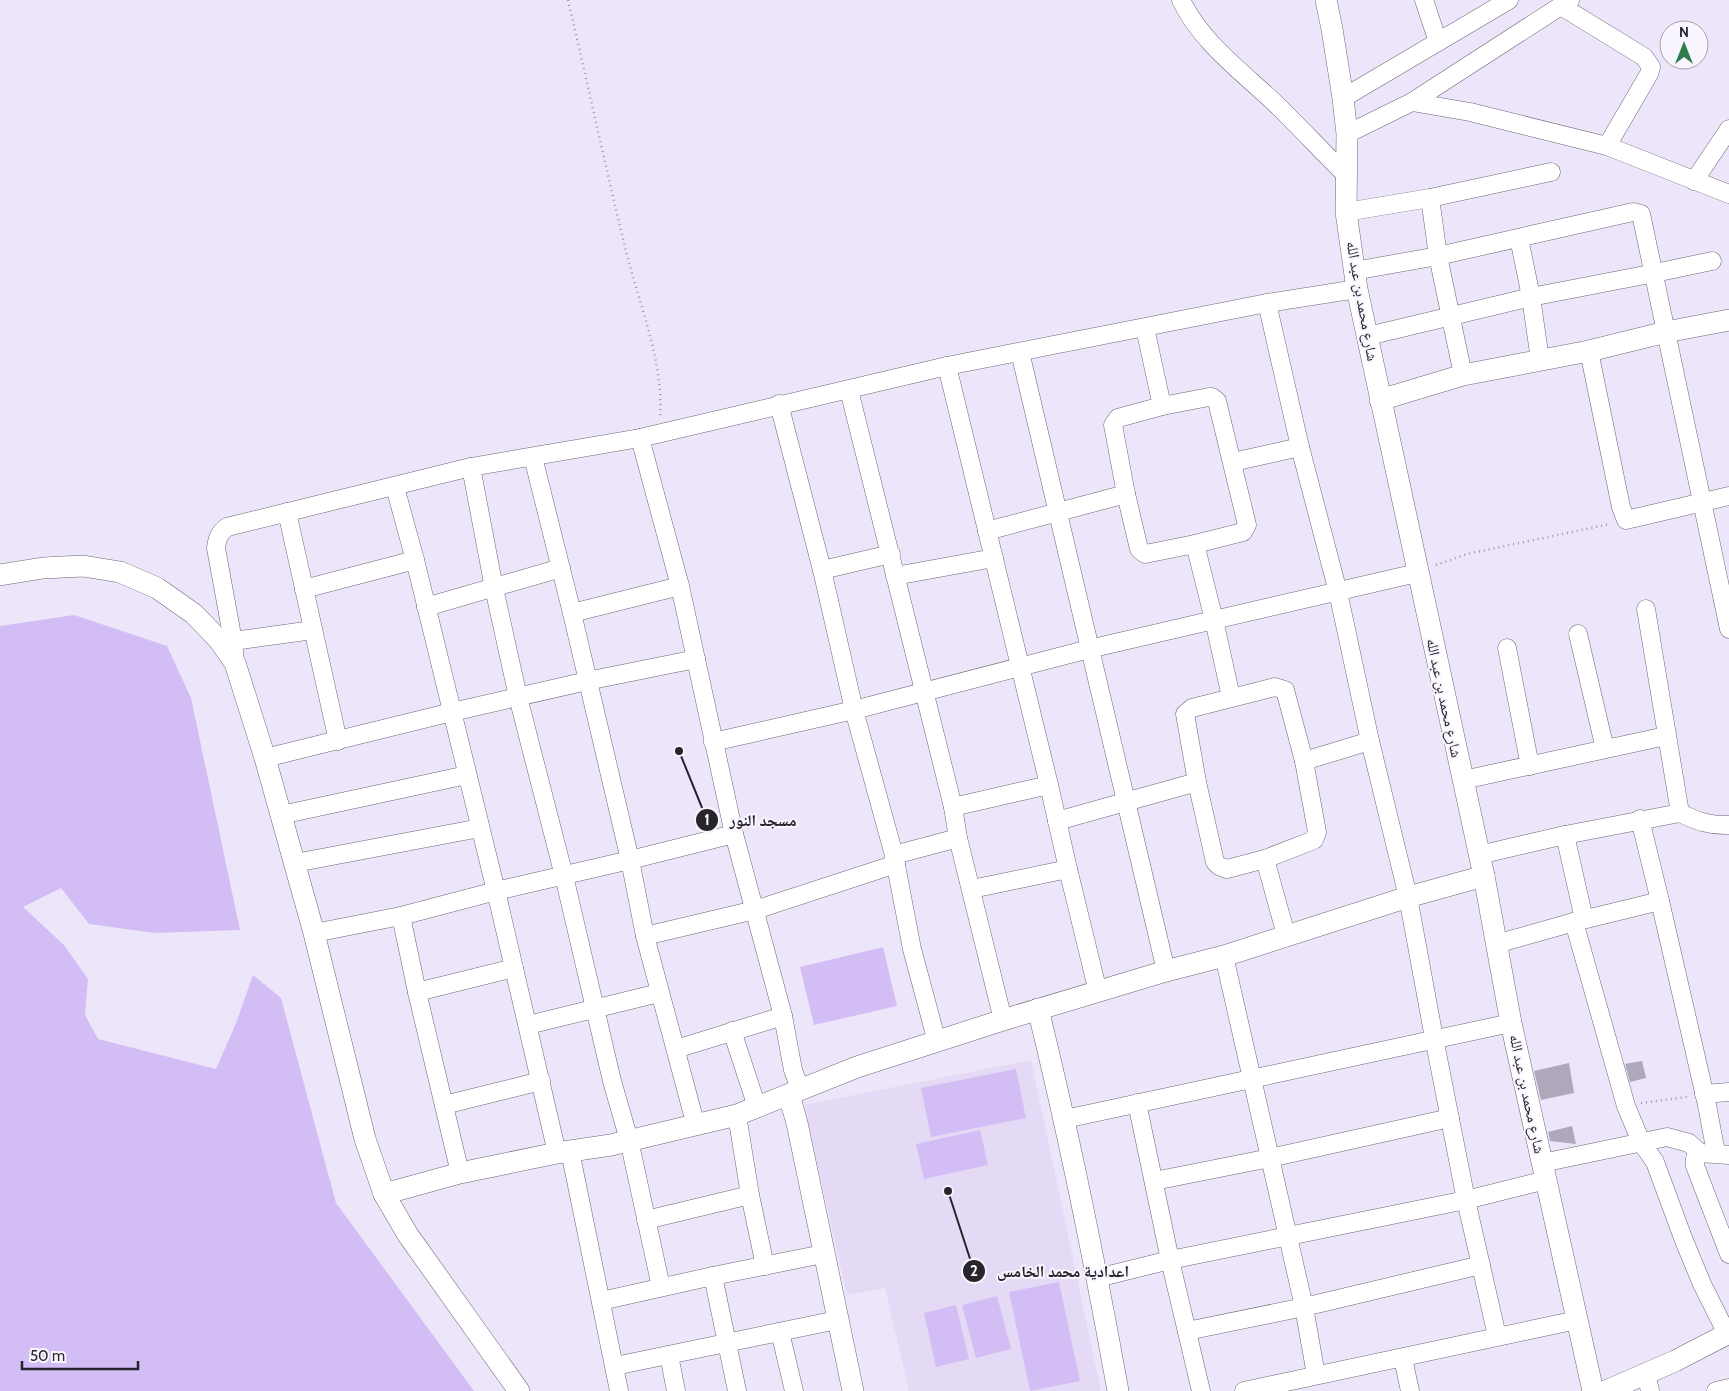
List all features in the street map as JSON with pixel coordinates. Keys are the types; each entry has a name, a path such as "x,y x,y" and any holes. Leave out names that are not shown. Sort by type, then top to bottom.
{"street":[{"path":"1181,0 1186,12 1203,36 1278,106 1346,175"},
{"name":"شارع محمد بن عبد الله","path":"1326,0 1343,98 1347,134 1346,212 1356,280 1380,400 1481,865 1511,1023 1593,1391"},
{"path":"1424,0 1438,42"},
{"path":"1343,98 1509,0"},
{"path":"1347,134 1412,102 1565,3 1644,57 1651,67 1649,74 1607,146"},
{"path":"1412,102 1470,112 1607,146 1729,194"},
{"path":"1694,181 1729,129"},
{"path":"1346,212 1430,198 1551,172"},
{"path":"1430,198 1438,256 1463,376"},
{"path":"519,1391 408,1235 384,1194 365,1138 295,863 266,758 235,663 233,641 216,548 217,539 221,531 227,527 472,467 640,438 947,366 1267,303 1438,256 1638,212 1642,216 1655,273 1729,628"},
{"path":"1519,238 1540,360"},
{"path":"1368,336 1530,297 1712,261"},
{"path":"1267,303 1300,447 1338,592 1370,741 1408,897 1466,1200 1497,1336"},
{"path":"1380,400 1463,376 1729,320"},
{"path":"1145,328 1162,406"},
{"path":"1589,351 1621,507 1626,520 1729,496"},
{"path":"1020,352 1166,971"},
{"path":"947,366 1098,992"},
{"path":"849,390 953,807 958,838 1003,1020"},
{"path":"1208,397 1215,399 1233,462 1246,521 1246,529 1243,532 1149,554 1141,552 1126,494 1113,425 1118,418 1162,406 1208,397"},
{"path":"779,404 822,570 854,710 895,860 912,949 937,1042"},
{"path":"640,438 680,586 734,834 782,1016 793,1070 798,1132 853,1391"},
{"path":"1233,462 1300,447"},
{"path":"533,457 630,860 645,936 696,1126"},
{"path":"472,467 494,588 518,697 564,876 612,1081 629,1140 661,1287"},
{"path":"395,487 415,560 541,1081 563,1152 601,1300 619,1391"},
{"path":"987,531 1126,494"},
{"path":"287,512 338,741"},
{"path":"1195,544 1214,620 1230,697"},
{"path":"822,570 891,554"},
{"path":"895,576 994,558"},
{"path":"304,590 415,560"},
{"path":"0,575 43,568 83,566 120,572 157,588 194,614 219,640 235,663"},
{"path":"426,606 561,568"},
{"path":"713,742 854,710 1089,649 1417,573"},
{"path":"572,613 680,586"},
{"path":"1646,609 1680,812"},
{"path":"233,641 313,630"},
{"path":"1578,634 1605,749"},
{"path":"1507,648 1530,766"},
{"path":"266,758 452,712 587,681 696,659"},
{"path":"1275,687 1285,690 1304,761 1317,826 1314,840 1266,859 1227,869 1219,866 1215,862 1197,782 1185,714 1192,708 1230,697 1275,687"},
{"path":"1463,780 1666,736"},
{"path":"1304,761 1370,741"},
{"path":"281,815 467,775"},
{"path":"1057,821 1197,782"},
{"path":"953,807 1049,785"},
{"path":"384,1194 460,1173 696,1126 737,1115 857,1067 1038,1009 1224,956 1408,897 1481,865 1565,835 1680,812 1702,822 1717,826 1729,825"},
{"path":"1640,819 1704,1094 1715,1154"},
{"path":"295,863 480,828"},
{"path":"314,933 401,916 496,891 734,834"},
{"path":"1565,835 1579,921 1626,1106 1641,1142 1656,1162 1683,1238 1702,1284 1728,1333 1675,1361 1648,1382 1606,1391"},
{"path":"645,936 755,910 958,838"},
{"path":"1266,859 1286,935"},
{"path":"972,889 1068,869"},
{"path":"1496,944 1660,901"},
{"path":"401,916 460,1173"},
{"path":"1224,956 1304,1307 1316,1375"},
{"path":"417,992 514,968"},
{"path":"528,1025 659,993"},
{"path":"1038,1009 1065,1119 1118,1391"},
{"path":"676,1049 782,1016"},
{"path":"1065,1119 1434,1038 1511,1023"},
{"path":"732,1031 757,1107"},
{"path":"444,1105 541,1081"},
{"path":"1704,1094 1729,1092"},
{"path":"1137,1103 1170,1260 1202,1391"},
{"path":"737,1115 750,1196 766,1266"},
{"path":"1154,1181 1270,1158 1450,1118"},
{"path":"1097,1278 1170,1260 1466,1200 1544,1172 1641,1142 1667,1137 1715,1154"},
{"path":"1715,1154 1695,1158 1695,1166 1729,1254"},
{"path":"646,1220 750,1196"},
{"path":"601,1300 823,1254"},
{"path":"1187,1331 1304,1307 1481,1265"},
{"path":"713,1276 737,1391"},
{"path":"615,1366 837,1320"},
{"path":"1244,1391 1292,1386 1316,1375 1577,1320"},
{"path":"780,1332 794,1391"},
{"path":"669,1355 676,1391"},
{"path":"1403,1358 1410,1391"},
{"path":"1716,1391 1729,1388"}],"path":[{"path":"568,0 616,209 656,362 660,396 658,434"},
{"path":"1417,573 1452,558 1467,554 1626,520"},
{"path":"1626,1106 1704,1094"}],"shaded area":[{"path":"74,615 167,646 191,698 240,930 155,933 89,924 61,888 23,907 64,945 88,979 85,1015 98,1039 216,1069 236,1023 253,975 281,998 336,1203 474,1391 0,1391 0,626"},
{"path":"883,947 897,1006 814,1025 800,967"},
{"path":"1031,1060 1101,1391 909,1391 885,1288 847,1295 804,1105"},
{"path":"1016,1069 1026,1118 931,1137 921,1088"},
{"path":"980,1130 988,1165 924,1179 916,1144"},
{"path":"1059,1282 1080,1381 1030,1391 1009,1292"},
{"path":"997,1296 1011,1349 976,1358 962,1305"},
{"path":"956,1305 969,1359 936,1367 924,1313"}],"building":[{"path":"1642,1061 1646,1078 1630,1082 1625,1064"},
{"path":"1569,1063 1574,1093 1541,1100 1534,1071"},
{"path":"1572,1126 1576,1144 1550,1141 1548,1132"}],"place":[{"name":"مسجد النور","path":"679,751"},
{"name":"اعدادية محمد الخامس","path":"948,1191"}]}
